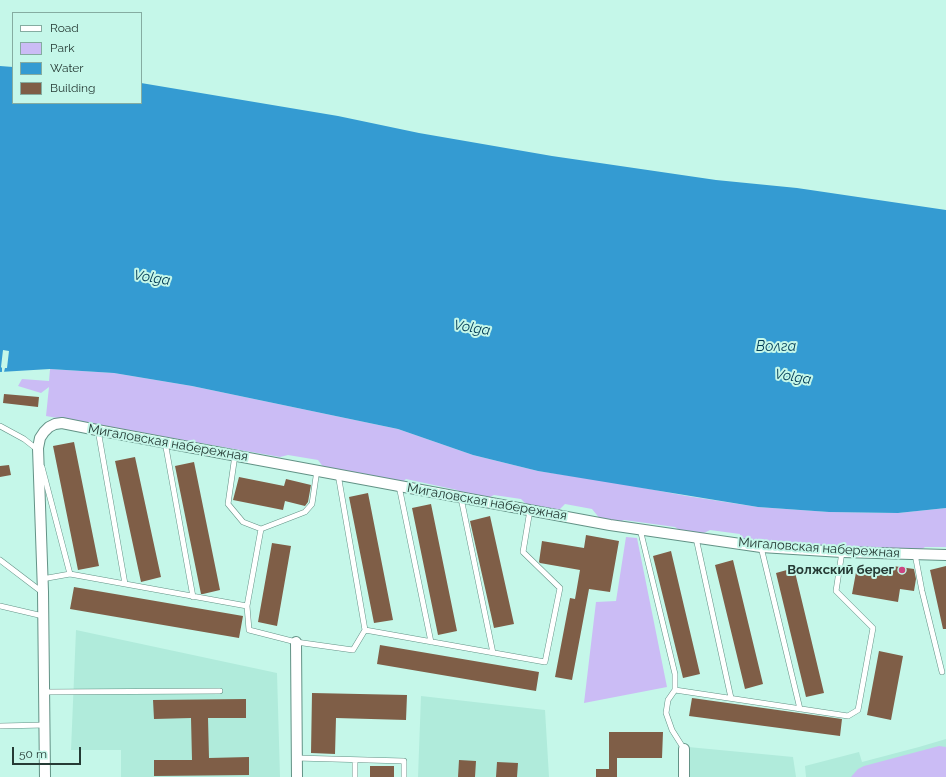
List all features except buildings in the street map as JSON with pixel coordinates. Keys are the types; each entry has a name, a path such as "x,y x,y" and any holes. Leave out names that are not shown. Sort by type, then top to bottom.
{"street":[{"name":"Мигаловская набережная","path":"38,445 46,429 55,424 62,423 461,498 696,538 761,547 842,552 946,555"},
{"path":"38,445 43,592 46,777"},
{"path":"296,642 297,777"},
{"path":"684,749 684,777"}],"lane":[{"path":"0,426 38,445 70,574"},
{"path":"98,430 125,584"},
{"path":"165,442 193,597"},
{"path":"235,455 228,504 243,522 260,529 305,512 312,504 317,470"},
{"path":"260,529 246,606 249,630 296,642 353,650 366,630 338,474"},
{"path":"399,486 430,642"},
{"path":"461,498 493,653"},
{"path":"366,630 545,662 560,588 523,552 530,510"},
{"path":"640,529 675,674 675,690 668,700 666,713 672,730 684,749"},
{"path":"696,538 731,698"},
{"path":"761,547 800,709"},
{"path":"675,690 848,716 858,710 873,628 836,591 842,552"},
{"path":"915,554 922,591 942,672"},
{"path":"0,560 43,592"},
{"path":"42,579 70,574 246,606"},
{"path":"0,606 43,616"},
{"path":"44,692 220,691"},
{"path":"0,726 45,725"},
{"path":"296,758 404,761 404,777"},
{"path":"355,760 355,777"}],"shaded area":[{"path":"76,630 277,673 280,777 121,777 121,750 71,750"},
{"path":"421,696 545,710 549,777 418,777"},
{"path":"946,739 946,777 806,777 805,766 859,752 862,762"},
{"path":"688,747 793,757 796,777 689,777"}],"green space":[{"path":"50,369 114,373 192,386 398,429 473,455 538,471 612,482 687,496 758,507 829,512 898,513 946,508 946,547 925,547 918,552 739,541 740,534 710,530 700,535 682,532 675,527 624,520 617,523 601,520 592,509 565,504 557,512 527,505 521,499 494,495 486,499 465,495 457,490 406,479 401,483 324,468 318,460 288,455 280,457 46,416 49,387 41,393 18,386 22,379 49,381"},
{"path":"626,537 637,538 667,687 584,703 596,602 616,601"},
{"path":"939,746 946,747 946,777 851,777 858,769 864,766"}],"water":[{"name":"Волга","path":"0,66 12,67 12,104 142,104 142,83 338,116 419,133 552,156 716,180 797,188 946,210 946,508 898,513 829,512 758,507 538,471 473,455 398,429 192,386 114,373 50,369 0,372"}],"pier":[{"path":"3,350 9,351 7,368 5,368 4,372 2,372 1,367"}],"place":[{"name":"Волжский берег","path":"902,570"}],"water label":[{"name":"Volga","path":"152,278"},
{"name":"Volga","path":"472,328"},
{"name":"Volga","path":"793,377"}]}
